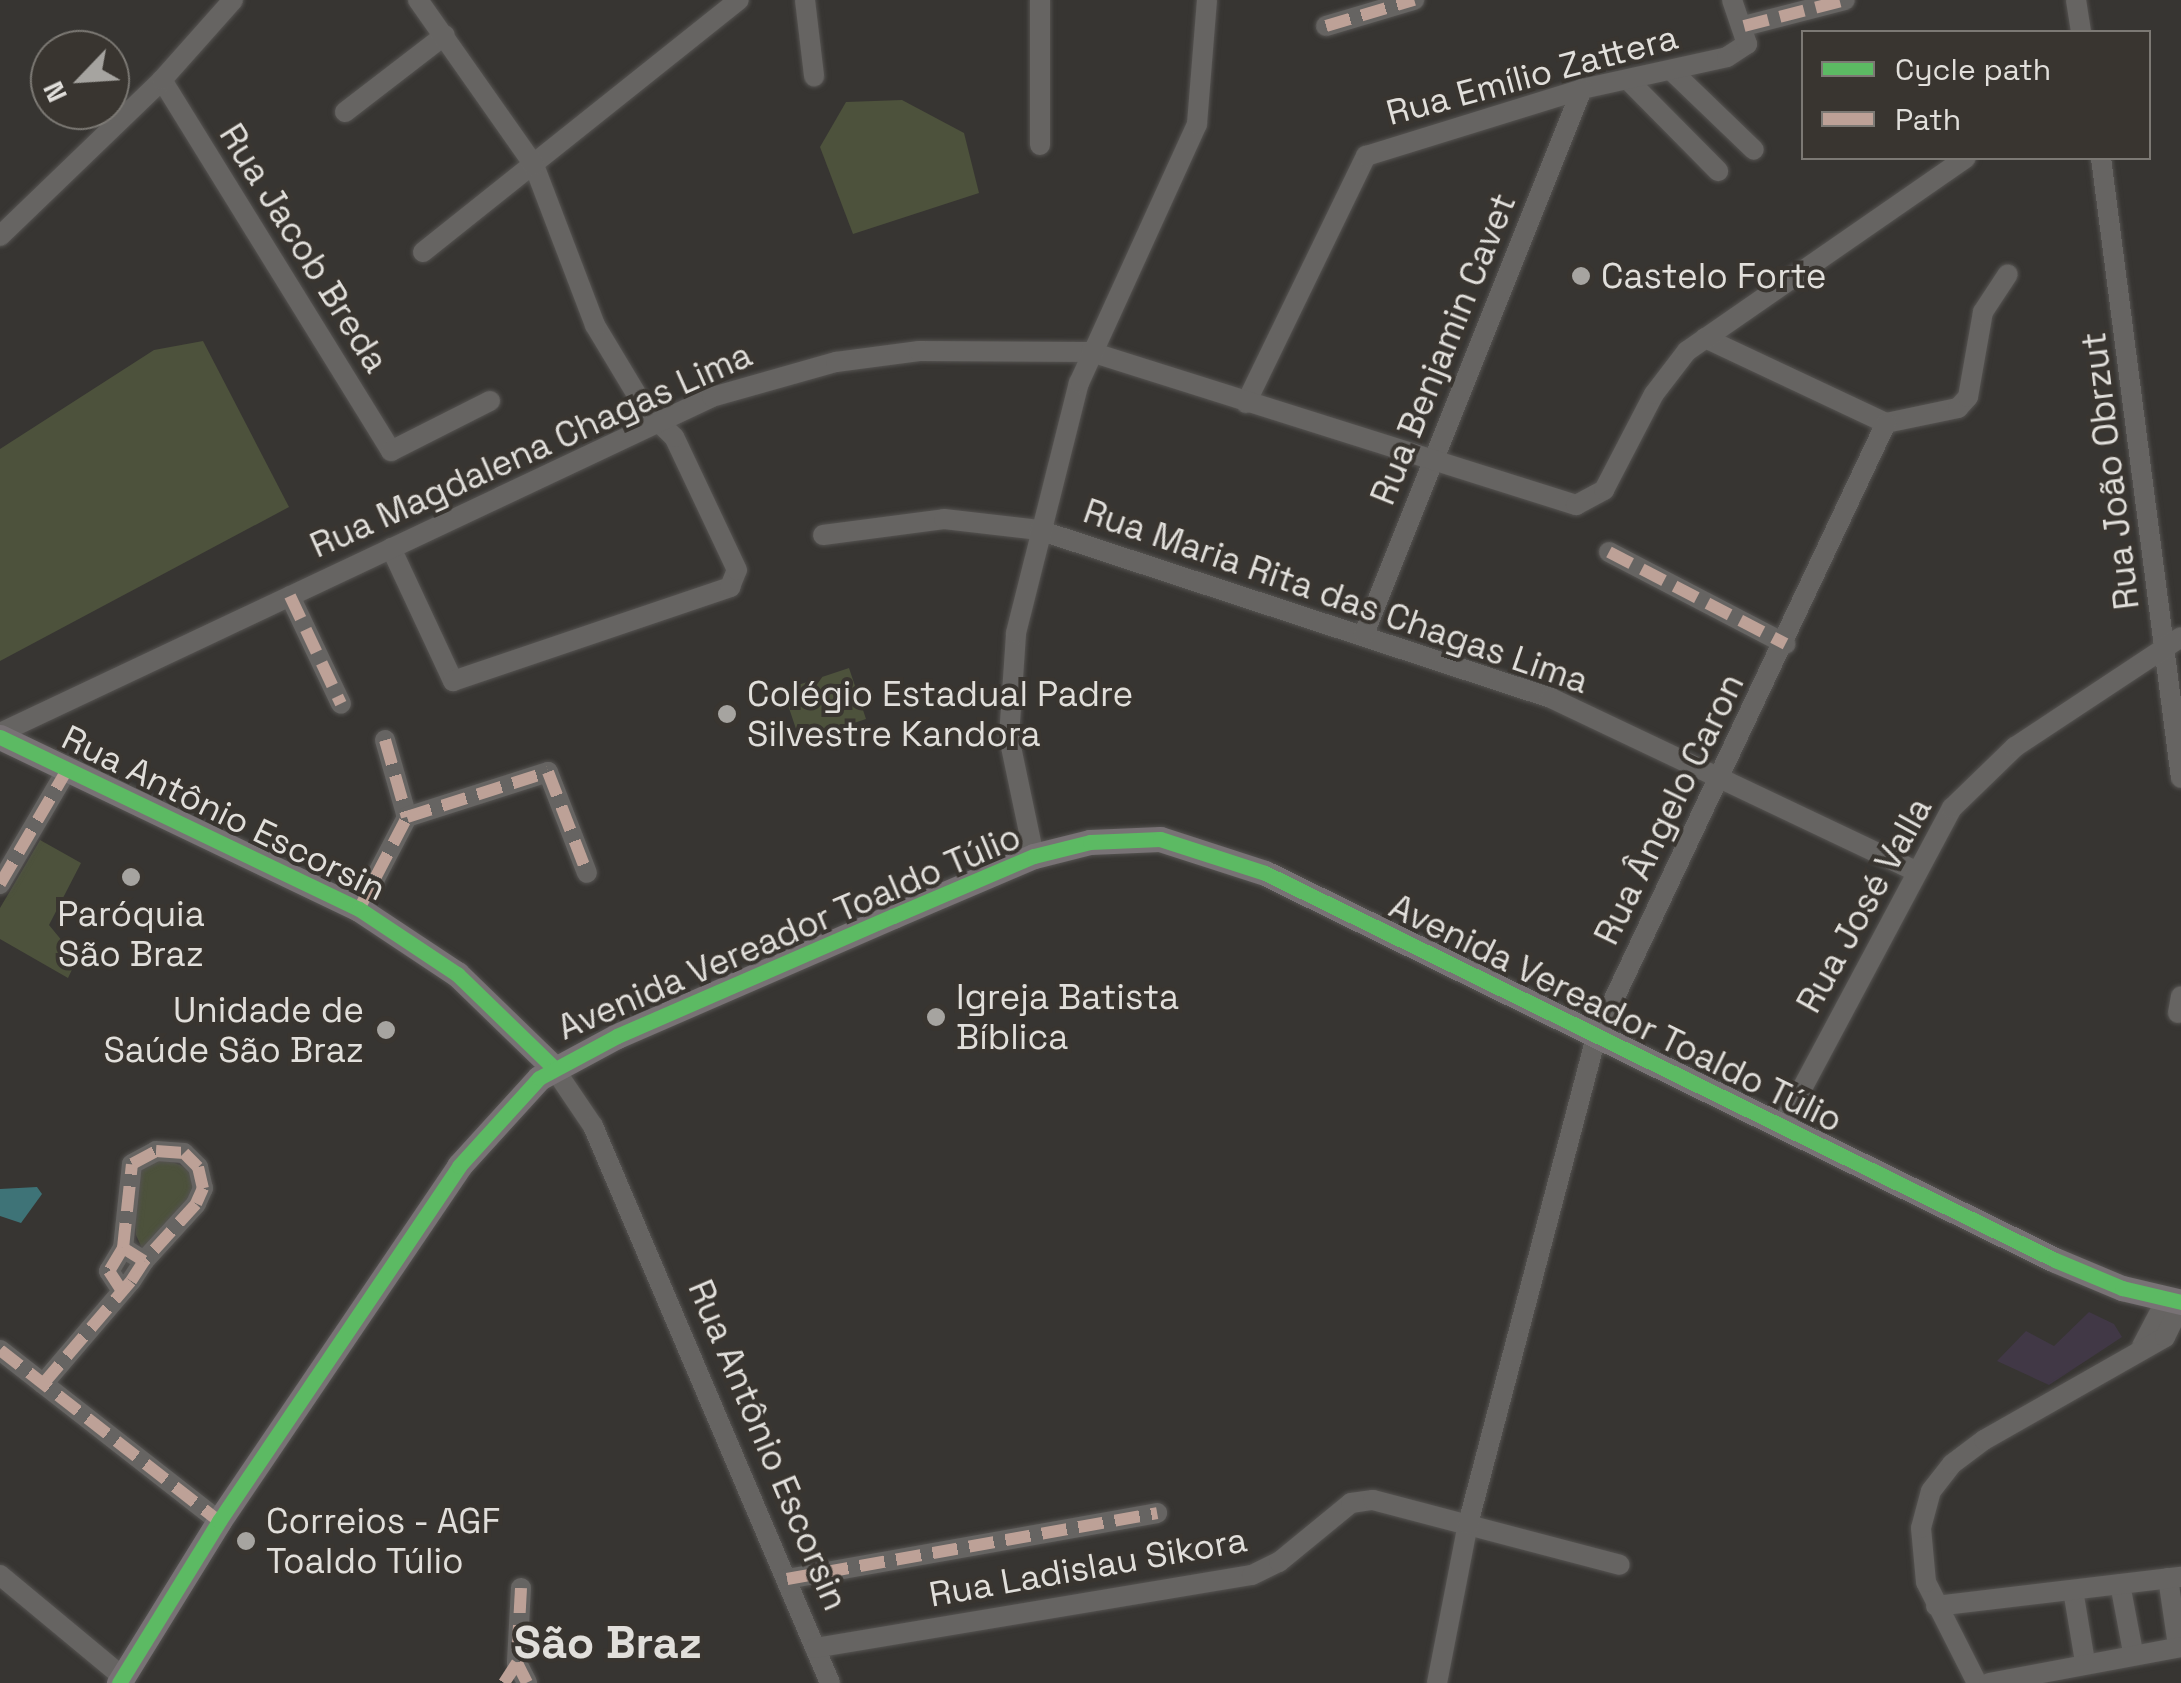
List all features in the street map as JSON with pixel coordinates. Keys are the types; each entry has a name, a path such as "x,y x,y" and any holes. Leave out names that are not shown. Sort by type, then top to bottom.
{"main road":[{"name":"Rua Antônio Escorsin","path":"0,735 359,909 457,974 553,1068"},
{"name":"Avenida Vereador Toaldo Túlio","path":"121,1680 219,1521 458,1166 553,1068 1034,856 1090,842 1142,839 1220,856 2087,1274 2176,1302"}],"street":[{"path":"0,236 162,80 233,0"},
{"path":"391,548 453,681 730,587 738,570 674,437 659,422 595,325 534,165 418,0"},
{"path":"423,252 738,0"},
{"path":"805,0 814,76"},
{"path":"1040,0 1040,145"},
{"path":"1034,856 1009,737 1010,681 1039,530 1091,352 1197,124 1207,0"},
{"path":"1326,26 1414,0"},
{"path":"1732,0 1745,35"},
{"name":"Rua Emílio Zattera","path":"1246,403 1366,156 1582,90 1632,83 1726,58 1745,35 1846,0"},
{"path":"2076,0 2081,30"},
{"path":"345,112 444,35"},
{"path":"1673,72 1754,150"},
{"name":"Rua Jacob Breda","path":"162,80 391,452 490,402"},
{"path":"1632,83 1718,171"},
{"name":"Rua Benjamin Cavet","path":"1364,634 1582,90"},
{"path":"1963,160 1705,338 1886,424 1958,408 1968,397 1982,312 2008,274"},
{"name":"Rua João Obrzut","path":"2101,160 2172,642 2181,778"},
{"name":"Rua Magdalena Chagas Lima","path":"0,735 659,422 751,382 836,362 918,351 1091,352 1576,506 1604,490 1654,394 1705,338"},
{"name":"Rua Ângelo Caron","path":"1436,1683 1468,1524 1596,1037 1786,644 1886,424"},
{"name":"Rua Maria Rita das Chagas Lima","path":"823,536 944,520 1039,530 1551,698 1915,871"},
{"path":"1609,552 1786,644"},
{"path":"290,596 340,704"},
{"name":"Rua José Valla","path":"1781,1128 1952,808 1990,768 2172,642"},
{"path":"359,909 407,817 385,740"},
{"path":"0,884 68,768"},
{"path":"407,817 548,772 587,873"},
{"name":"Rua Antônio Escorsin","path":"553,1068 593,1126 830,1683"},
{"path":"43,1384 196,1204 202,1188 198,1167 184,1153 156,1151 132,1164 122,1248 109,1271 122,1291"},
{"path":"122,1248 144,1261"},
{"path":"1976,1683 1936,1606 1921,1528 1940,1478 1984,1440 2138,1352 2173,1343 2176,1302"},
{"path":"2138,1352 2176,1302"},
{"path":"0,1350 219,1521"},
{"name":"Rua Ladislau Sikora","path":"815,1648 1252,1574 1279,1562 1350,1503 1373,1500 1620,1565"},
{"path":"787,1579 1157,1513"},
{"path":"0,1575 121,1680"},
{"path":"1936,1606 2175,1578 2179,1643 2049,1678 1989,1683"},
{"path":"2120,1584 2132,1646"},
{"path":"521,1588 517,1663 527,1683"},
{"path":"2073,1590 2084,1656"},
{"path":"504,1683 517,1663"}],"shaded area":[{"path":"2089,1312 2114,1324 2122,1337 2049,1385 1997,1361 2026,1331 2054,1346"}],"green space":[{"path":"902,100 964,133 979,193 853,234 820,147 846,102"},
{"path":"203,341 289,507 0,661 0,449 154,350"},
{"path":"849,668 866,719 800,741 783,690"},
{"path":"40,840 81,863 49,925 77,959 68,978 0,939 0,908"},
{"path":"156,1156 188,1168 196,1200 145,1255 136,1235 132,1175"}],"water":[{"path":"37,1187 42,1194 21,1223 0,1216 0,1189"}],"marked path":[{"path":"1326,26 1414,0"},
{"path":"1744,26 1845,0"},
{"path":"1609,552 1786,644"},
{"path":"290,596 341,704"},
{"path":"385,740 407,817"},
{"path":"0,884 68,768"},
{"path":"359,909 407,817 548,772 587,873"},
{"path":"123,1248 132,1164 156,1151 184,1153 198,1167 203,1188 196,1204 144,1261"},
{"path":"43,1384 131,1281 144,1261 123,1248 109,1271 122,1291"},
{"path":"0,1350 219,1521"},
{"path":"787,1579 1157,1513"},
{"path":"521,1588 517,1663 527,1683"},
{"path":"504,1683 517,1663"}],"cycle path":[{"path":"0,737 359,909 457,974 553,1067"},
{"path":"119,1683 219,1521 459,1166 539,1078 617,1036 893,916 1034,856 1090,842 1160,839 1265,873 2055,1260 2122,1288 2181,1302"}],"place":[{"name":"Castelo Forte","path":"1581,276"},
{"name":"Colégio Estadual Padre Silvestre Kandora","path":"727,714"},
{"name":"Paróquia São Braz","path":"131,877"},
{"name":"Igreja Batista Bíblica","path":"936,1017"},
{"name":"Unidade de Saúde São Braz","path":"386,1030"},
{"name":"Correios - AGF Toaldo Túlio","path":"246,1541"}],"district":[{"name":"São Braz","path":"608,1643"}]}
